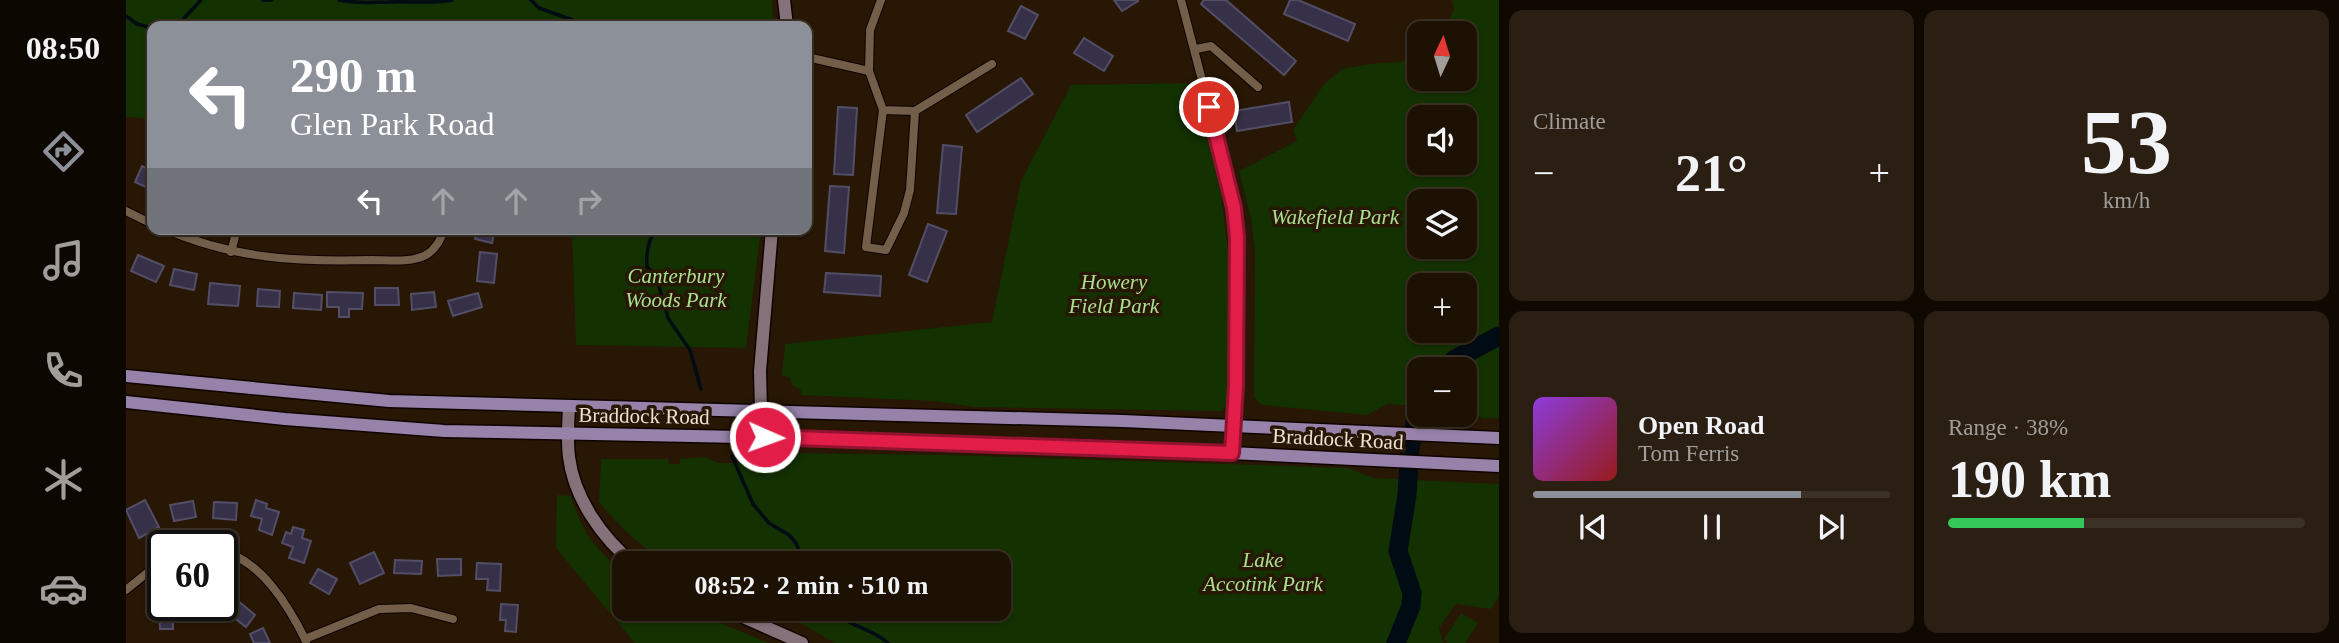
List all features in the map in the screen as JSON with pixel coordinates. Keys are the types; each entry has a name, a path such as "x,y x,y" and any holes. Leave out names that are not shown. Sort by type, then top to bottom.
{"main road":[{"name":"Braddock Road","path":"126,376 389,401 1234,425 1499,439"},
{"name":"Braddock Road","path":"126,402 360,426 444,431 765,437 1232,453 1499,466"}],"street":[{"path":"784,0 786,21"},
{"path":"881,0 870,30 869,71 883,110 866,247 886,250 904,213 910,190 915,111"},
{"path":"1181,0 1196,49 1234,208 1237,237 1232,453"},
{"path":"1196,49 1211,47 1258,87"},
{"path":"812,58 869,71"},
{"path":"883,110 915,111 992,64"},
{"path":"126,211 147,222"},
{"path":"181,235 231,252 298,261 411,259 427,254 435,248 441,235"},
{"path":"231,252 235,235"},
{"path":"765,437 760,371 771,235"},
{"path":"569,407 569,457 578,492 605,535 621,551"},
{"path":"238,558 264,579 279,596 305,641 379,609 411,608 453,619"},
{"path":"126,590 147,573"},
{"path":"752,621 802,643"}],"green space":[{"path":"126,0 772,0 773,21 147,21 147,119 126,117"},
{"name":"Wakefield Park","path":"1452,0 1499,0 1499,418 1477,416 1477,357 1407,357 1407,405 1387,404 1367,415 1261,405 1254,397 1255,252 1251,219 1239,171 1297,141 1293,130 1324,84 1342,69 1407,59 1407,91 1477,91 1477,21 1448,21 1454,10"},
{"name":"Howery Field Park","path":"1195,83 1221,194 1228,252 1229,403 1222,411 974,407 935,401 801,395 801,390 793,386 789,377 782,376 785,344 992,322 1021,181 1071,85"},
{"name":"Canterbury Woods Park","path":"572,235 760,235 746,348 576,345"},
{"name":"Lake Accotink Park","path":"776,453 947,455 1349,468 1373,478 1499,484 1499,597 1491,609 1456,604 1439,628 1443,643 835,643 794,621 1011,621 1011,551 649,551 599,502 601,459 668,459 669,464 680,464 680,459 705,457 719,463 750,463"},
{"path":"557,495 571,496 590,539 612,562 612,615 556,548"},
{"path":"1461,613 1478,623 1465,643 1448,643 1444,640"},
{"path":"617,621 715,621 769,643 635,643"}],"building":[{"path":"1114,0 1137,0 1138,1 1122,11"},
{"path":"1204,0 1226,0 1296,61 1284,75 1201,4"},
{"path":"1290,0 1298,0 1355,24 1348,41 1284,14"},
{"path":"1021,6 1038,15 1025,39 1008,31"},
{"path":"1084,38 1113,56 1104,71 1074,53"},
{"path":"1021,78 1033,94 977,132 966,115"},
{"path":"1289,102 1292,122 1237,131 1234,111"},
{"path":"838,107 857,108 853,175 834,174"},
{"path":"943,145 962,147 956,214 937,213"},
{"path":"142,166 147,168 147,188 135,182"},
{"path":"830,186 849,187 844,253 825,251"},
{"path":"928,224 947,231 927,282 909,275"},
{"path":"476,235 494,235 492,243 475,239"},
{"path":"480,252 497,254 494,283 477,281"},
{"path":"138,255 164,266 156,282 131,271"},
{"path":"174,269 197,274 194,290 170,285"},
{"path":"826,273 881,276 880,296 824,292"},
{"path":"210,283 240,286 238,306 208,304"},
{"path":"375,288 398,288 399,305 375,305"},
{"path":"258,289 280,291 279,307 257,306"},
{"path":"327,292 363,293 362,309 349,309 349,317 339,317 339,307 327,307"},
{"path":"434,292 436,307 412,310 411,294"},
{"path":"294,293 322,295 321,310 293,308"},
{"path":"478,293 482,307 453,316 448,301"},
{"path":"145,500 159,527 147,530 147,534 139,538 126,510"},
{"path":"256,500 267,504 266,508 279,512 272,535 259,530 262,519 251,516"},
{"path":"193,501 196,517 174,521 170,505"},
{"path":"214,502 237,503 236,520 213,518"},
{"path":"293,527 304,530 302,538 311,541 304,563 289,558 293,547 282,543 286,532 291,534"},
{"path":"374,552 384,573 360,584 350,563"},
{"path":"437,559 461,559 461,575 438,576"},
{"path":"395,560 422,561 421,574 394,573"},
{"path":"477,563 501,564 500,591 487,590 488,579 476,579"},
{"path":"318,569 337,579 329,594 310,583"},
{"path":"238,601 255,615 246,627 238,621"},
{"path":"501,604 518,605 516,632 505,631 506,620 500,620"},
{"path":"160,621 173,621 173,629 160,629"},
{"path":"263,628 270,643 254,643 250,634"}],"waterway":[{"path":"182,21 201,0"},
{"path":"263,0 272,0"},
{"path":"339,0 452,0"},
{"path":"531,0 539,8 575,21"},
{"path":"126,16 137,24 147,27"},
{"path":"653,235 648,247 647,267 656,275 668,318 690,350 701,389"},
{"path":"1459,357 1499,336"},
{"path":"1396,643 1411,606 1412,593 1398,551 1414,427"},
{"path":"732,456 753,504 769,523 789,535 799,551"},
{"path":"848,621 888,643"}],"route":[{"path":"765,437 1232,453 1236,385 1237,237 1234,208 1209,107"}]}
